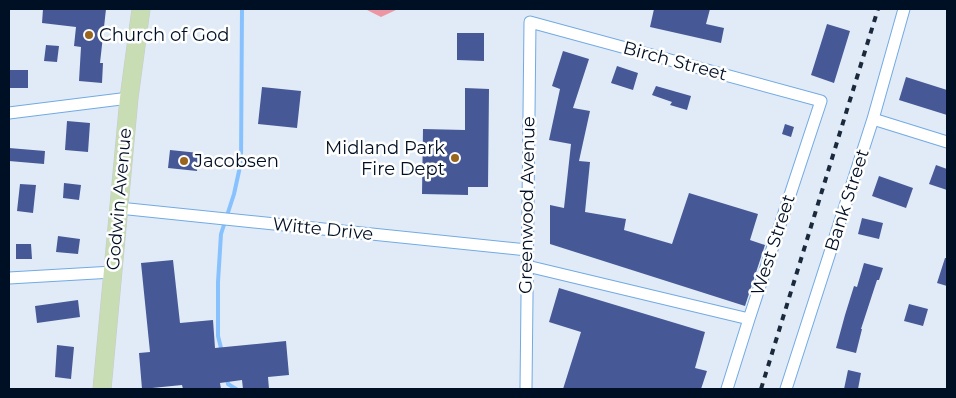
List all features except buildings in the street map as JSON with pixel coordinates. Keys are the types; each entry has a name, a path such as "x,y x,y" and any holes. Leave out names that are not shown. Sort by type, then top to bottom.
{"main road":[{"name":"Godwin Avenue","path":"102,389 129,98 141,9"}],"street":[{"name":"Bank Street","path":"786,389 873,118 904,9"},
{"name":"Birch Street","path":"530,22 821,101"},
{"name":"Greenwood Avenue","path":"526,389 530,22"},
{"path":"9,113 129,98"},
{"name":"West Street","path":"727,389 821,101"},
{"path":"873,118 947,142"},
{"name":"Witte Drive","path":"119,208 527,250"},
{"path":"527,266 749,319"},
{"path":"9,278 112,272"}],"shaded area":[{"path":"365,9 398,9 381,17"}],"waterway":[{"path":"222,352 218,336 218,282 221,234 234,194 241,162 242,9"},
{"path":"227,379 228,384 236,389"}],"railway":[{"path":"761,389 878,9"}],"place":[{"name":"Church of God","path":"89,35"},
{"name":"Midland Park Fire Dept","path":"455,158"},
{"name":"Jacobsen","path":"184,161"}]}
